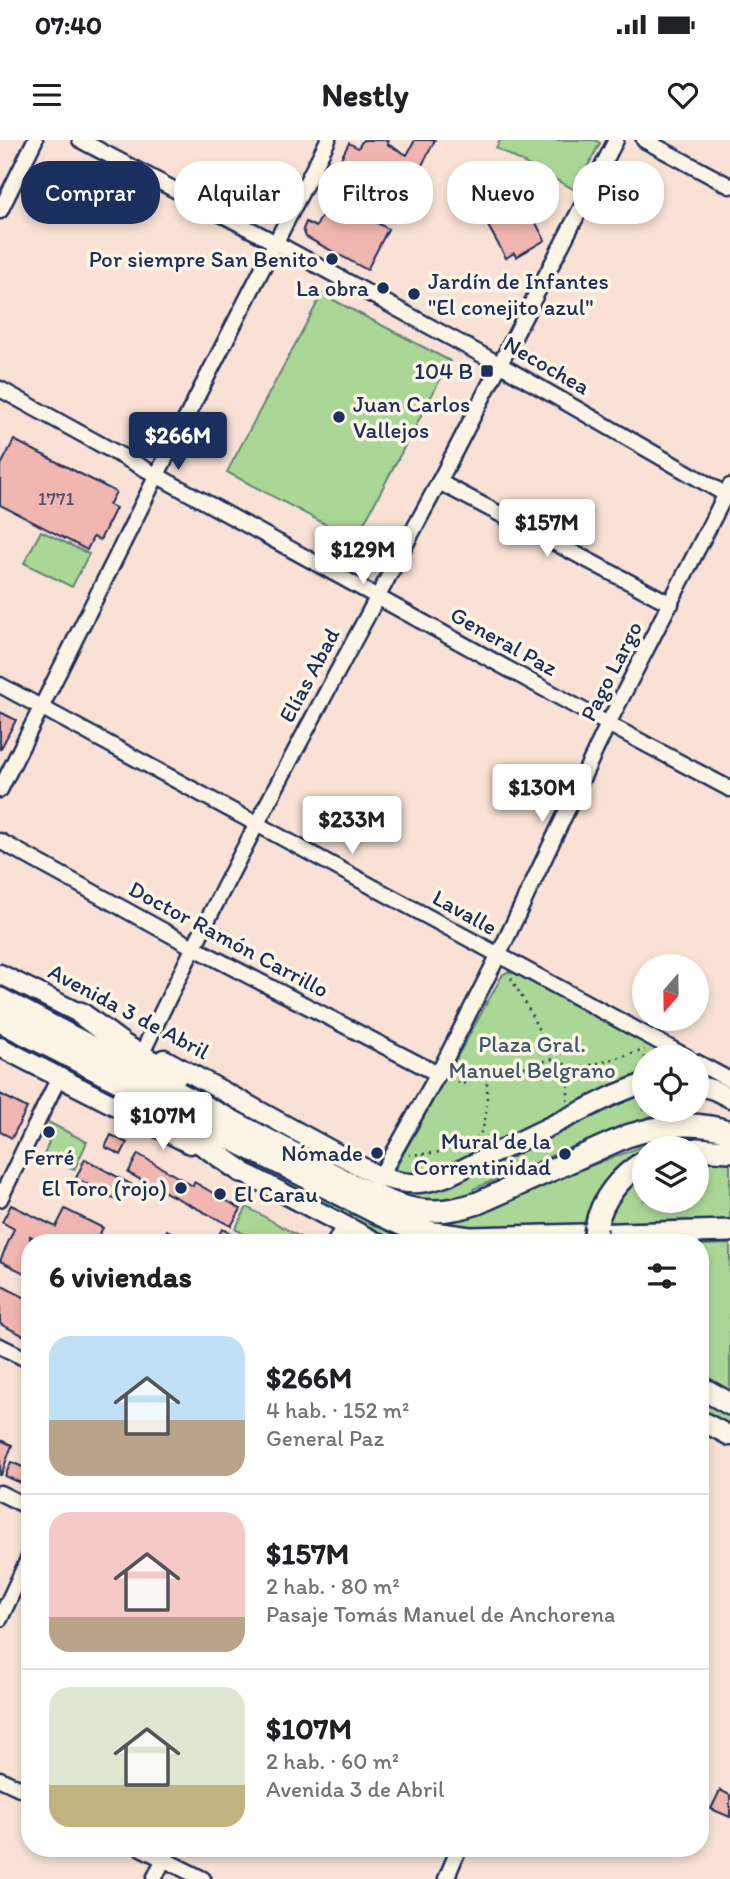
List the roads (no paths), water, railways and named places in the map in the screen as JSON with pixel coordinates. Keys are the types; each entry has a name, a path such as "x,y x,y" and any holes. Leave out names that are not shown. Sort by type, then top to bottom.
{"highway":[{"path":"3,1012 298,1155 394,1205 418,1211 452,1210 478,1202 626,1136 647,1130 681,1124 730,1132"},
{"path":"3,1012 65,1062 160,1115 241,1171"},
{"path":"3,1012 381,1215 419,1230 439,1234"},
{"path":"79,1013 123,1045 251,1121 298,1155"},
{"path":"709,1150 730,1151"},
{"path":"595,1234 602,1208 616,1185 632,1171"},
{"path":"623,1234 730,1231"},
{"path":"709,1392 730,1404"}],"main road":[{"name":"Avenida 3 de Abril","path":"8,977 380,1177 404,1184 435,1181 448,1176 632,1088"},
{"path":"0,1047 361,1234"},
{"path":"709,1089 730,1098"},
{"path":"709,1425 730,1436"}],"street":[{"path":"0,211 35,140"},
{"name":"Necochea","path":"80,140 276,243 729,492"},
{"path":"0,790 328,140"},
{"name":"Elías Abad","path":"144,1049 256,823 439,482 616,140"},
{"path":"644,140 730,186"},
{"name":"General Paz","path":"0,389 730,789"},
{"path":"439,482 671,604"},
{"name":"Pago Largo","path":"380,1177 438,1074 498,956 608,724 729,492"},
{"name":"Lavalle","path":"0,685 664,1045"},
{"name":"Doctor Ramón Carrillo","path":"0,841 193,947 438,1074"},
{"path":"3,1012 8,977"},
{"path":"709,1067 728,1074"},
{"path":"0,1199 59,1077"},
{"path":"339,1234 344,1225"},
{"path":"0,1346 21,1356"},
{"path":"0,1493 21,1504"},
{"path":"0,1619 21,1574"},
{"path":"0,1779 21,1789"},
{"path":"154,1879 164,1857"},
{"path":"172,1857 203,1879"},
{"path":"446,1879 455,1857"}],"place":[{"name":"Por siempre San Benito","path":"332,259"},
{"name":"La obra","path":"383,288"},
{"name":"Jardín de Infantes \"El conejito azul\"","path":"414,294"},
{"name":"104 B","path":"487,371"},
{"name":"Juan Carlos Vallejos","path":"339,417"},
{"name":"Ferré","path":"49,1132"},
{"name":"Nómade","path":"377,1153"},
{"name":"Mural de la Correntinidad","path":"565,1154"},
{"name":"El Toro (rojo)","path":"181,1188"},
{"name":"El Carau","path":"220,1194"}],"park label":[{"name":"Plaza Gral. Manuel Belgrano","path":"532,1057"}]}
